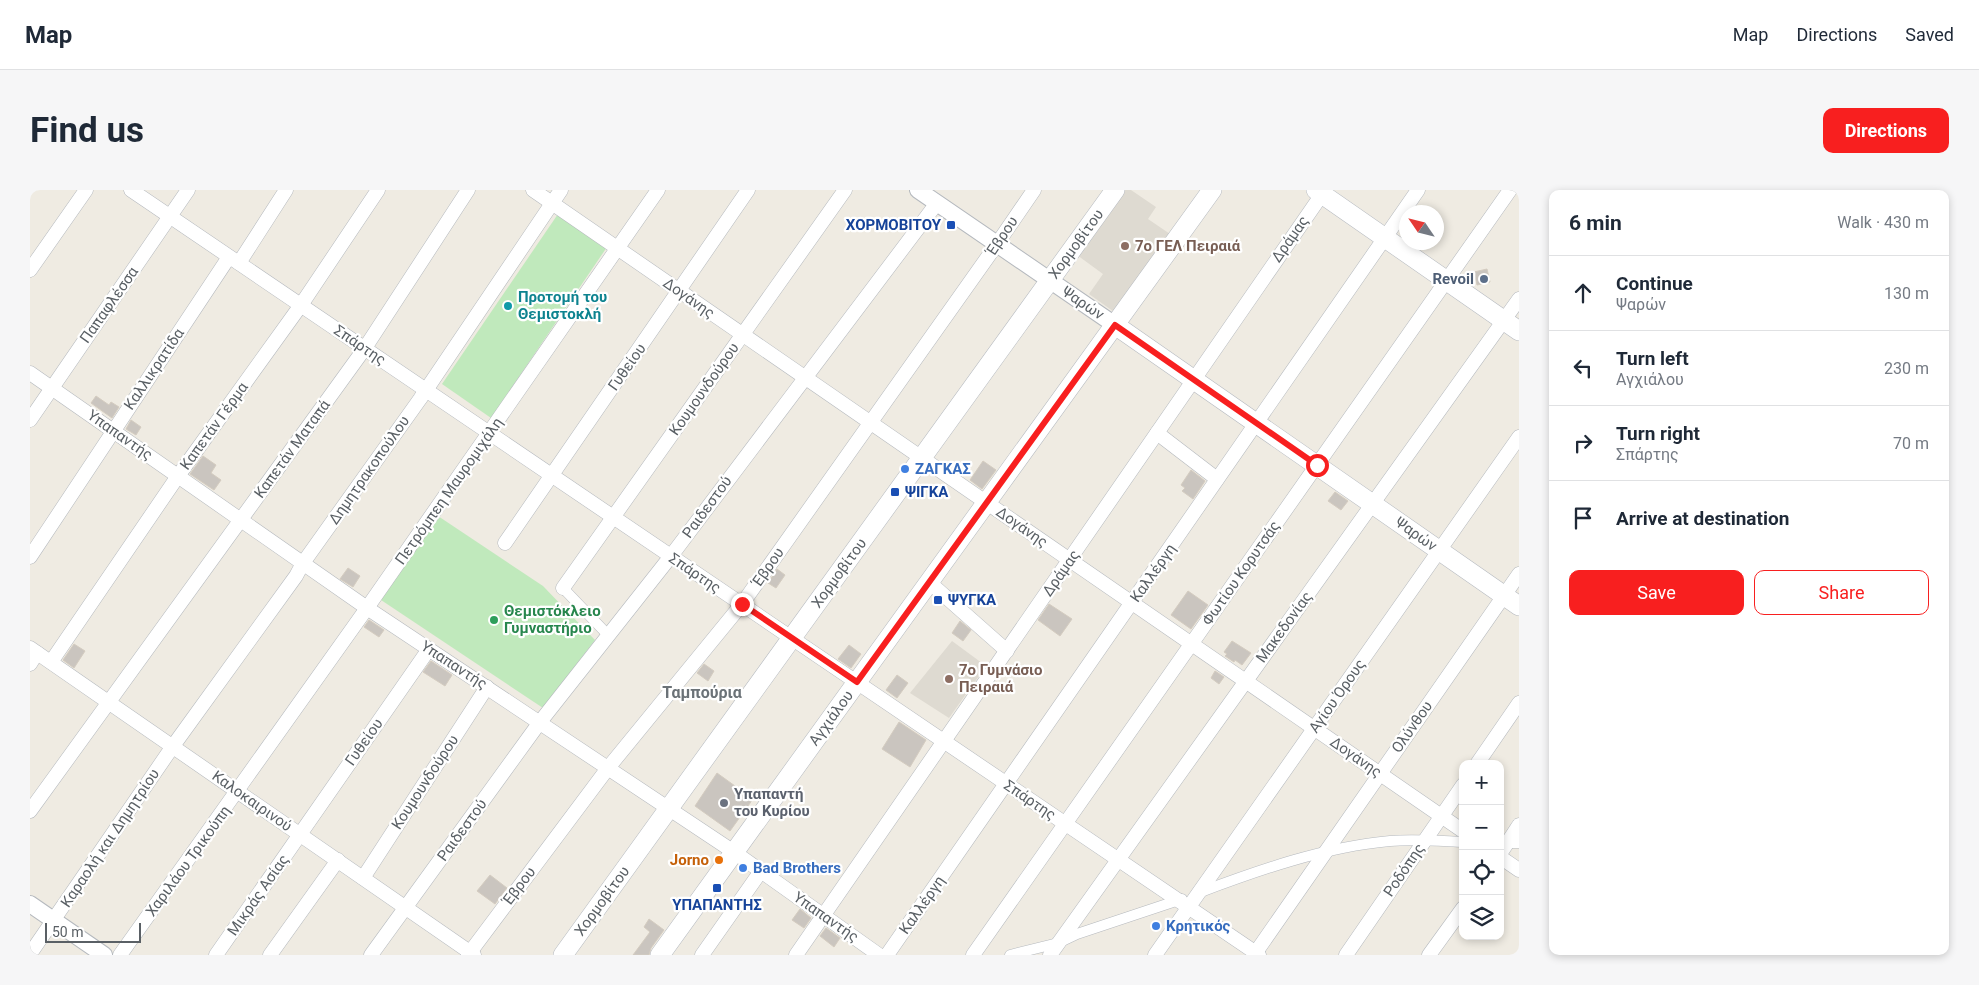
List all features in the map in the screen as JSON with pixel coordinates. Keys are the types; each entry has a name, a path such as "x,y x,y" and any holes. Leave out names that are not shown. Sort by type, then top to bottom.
{"main road":[{"name":"Χορμοβίτου","path":"563,955 1115,190"},
{"name":"Αγχιάλου","path":"660,955 1212,190"},
{"path":"1321,191 1511,326"},
{"name":"Ψαρών","path":"1115,325 1512,600"}],"street":[{"path":"30,270 86,190"},
{"name":"Σπάρτης","path":"131,190 1256,954"},
{"name":"Παπαφλέσσα","path":"30,420 188,190"},
{"name":"Καλλικρατίδα","path":"30,556 113,430 286,190"},
{"name":"Καπετάν Γέρμα","path":"51,662 178,476 301,305 378,190"},
{"name":"Καπετάν Ματαπά","path":"30,811 365,348 468,190"},
{"name":"Δογάνης","path":"533,190 1459,828"},
{"name":"Δημητρακοπούλου","path":"173,746 296,576 303,563 426,390 561,190"},
{"name":"Πετρόμπεη Μαυρομιχάλη","path":"238,791 658,190"},
{"name":"Γυθείου","path":"505,543 748,190"},
{"name":"Κουμουνδούρου","path":"562,588 845,190"},
{"name":"Έβρου","path":"471,954 608,768 742,604 998,244 1034,190"},
{"name":"Καλλέργη","path":"887,955 1418,190"},
{"name":"Φωτίου Κορυτσάς","path":"973,955 1510,190"},
{"name":"Ψαρών","path":"921,191 1115,325"},
{"name":"Δράμας","path":"796,955 1194,380 1321,191"},
{"name":"Ραιδεστού","path":"372,955 540,722 671,556 804,377 937,203"},
{"name":"Μακεδονίας","path":"1050,955 1372,504 1511,326 1519,299"},
{"name":"Υπαπαντής","path":"30,373 367,608 734,852 879,955"},
{"path":"1157,433 1218,479"},
{"name":"Αγίου Όρους","path":"1155,955 1184,904 1199,893 1519,436"},
{"name":"Ολύνθου","path":"1256,954 1324,852 1380,774 1512,600 1519,574"},
{"path":"929,582 1007,651"},
{"path":"562,588 608,635"},
{"name":"Γυθείου","path":"300,834 429,649"},
{"name":"Καλοκαιρινού","path":"32,655 51,662 471,954"},
{"name":"Κουμουνδούρου","path":"363,878 488,687"},
{"path":"1480,760 1519,703"},
{"name":"Καραολή και Δημητρίου","path":"30,954 173,746"},
{"name":"Χαριλάου Τρικούπη","path":"120,955 238,791"},
{"name":"Ροδόπης","path":"1346,955 1459,791"},
{"path":"1519,826 1505,848 1519,870"},
{"name":"Μικράς Ασίας","path":"216,955 300,834"},
{"path":"1199,893 1264,870 1324,852 1376,843 1425,840 1459,842"},
{"path":"270,955 338,860"},
{"path":"702,955 761,871"},
{"path":"30,904 104,955"},
{"path":"1010,955 1058,943 1077,934 1184,904"},
{"path":"1429,955 1459,914"}],"shaded area":[{"name":"7ο ΓΕΛ Πειραιά","path":"1124,190 1131,190 1156,207 1148,219 1173,236 1117,314 1089,294 1103,274 1077,255"},
{"name":"7ο Γυμνάσιο Πειραιά","path":"952,641 986,666 949,718 910,693"}],"green space":[{"path":"558,214 607,247 491,418 442,384"},
{"name":"Θεμιστόκλειο Γυμναστήριο","path":"438,516 543,586 595,640 543,708 381,600"}],"building":[{"path":"1487,269 1490,282 1477,285 1474,272"},
{"path":"96,396 109,405 111,402 119,407 112,418 91,403"},
{"path":"131,420 141,427 136,435 126,429"},
{"path":"203,456 216,465 211,473 221,480 214,490 190,474"},
{"path":"983,461 996,470 982,489 970,480"},
{"path":"1191,470 1205,481 1193,499 1182,491 1185,488 1181,485"},
{"path":"1335,492 1348,501 1341,510 1328,501"},
{"path":"348,568 360,576 353,587 340,579"},
{"path":"777,569 785,575 776,588 768,583"},
{"path":"1188,591 1208,605 1191,629 1171,615"},
{"path":"1049,604 1072,619 1060,636 1038,620"},
{"path":"369,620 384,630 379,637 364,627"},
{"path":"960,621 971,630 963,641 952,633"},
{"path":"1232,641 1251,653 1242,665 1225,656 1227,654 1224,652"},
{"path":"74,644 85,651 74,668 63,660"},
{"path":"849,645 861,654 851,668 838,659"},
{"path":"431,661 452,675 445,686 423,672"},
{"path":"704,664 714,671 708,681 697,673"},
{"path":"1215,671 1224,677 1219,684 1211,678"},
{"path":"897,675 908,683 897,698 886,690"},
{"path":"899,722 926,740 910,767 882,749"},
{"name":"Υπαπαντή του Κυρίου","path":"717,773 753,799 730,831 695,806"},
{"path":"490,875 507,888 495,904 477,891"},
{"path":"800,909 811,918 804,928 792,920"},
{"path":"649,919 664,930 651,948 649,955 633,955 650,932 644,927"},
{"path":"826,928 840,938 834,947 820,936"}],"place":[{"name":"ΧΟΡΜΟΒΙΤΟΥ","path":"951,225"},
{"name":"7ο ΓΕΛ Πειραιά","path":"1125,246"},
{"name":"Revoil","path":"1484,279"},
{"name":"Προτομή του Θεμιστοκλή","path":"508,306"},
{"name":"ΖΑΓΚΑΣ","path":"905,469"},
{"name":"ΨΙΓΚΑ","path":"895,492"},
{"name":"ΨΥΓΚΑ","path":"938,600"},
{"name":"Θεμιστόκλειο Γυμναστήριο","path":"494,620"},
{"name":"7ο Γυμνάσιο Πειραιά","path":"949,679"},
{"name":"Υπαπαντή του Κυρίου","path":"724,803"},
{"name":"Jorno","path":"719,860"},
{"name":"Bad Brothers","path":"743,868"},
{"name":"ΥΠΑΠΑΝΤΗΣ","path":"717,888"},
{"name":"Κρητικός","path":"1156,926"}],"district":[{"name":"Ταμπούρια","path":"702,692"}],"route":[{"path":"742,604 857,682 1115,325 1317,465"}]}
